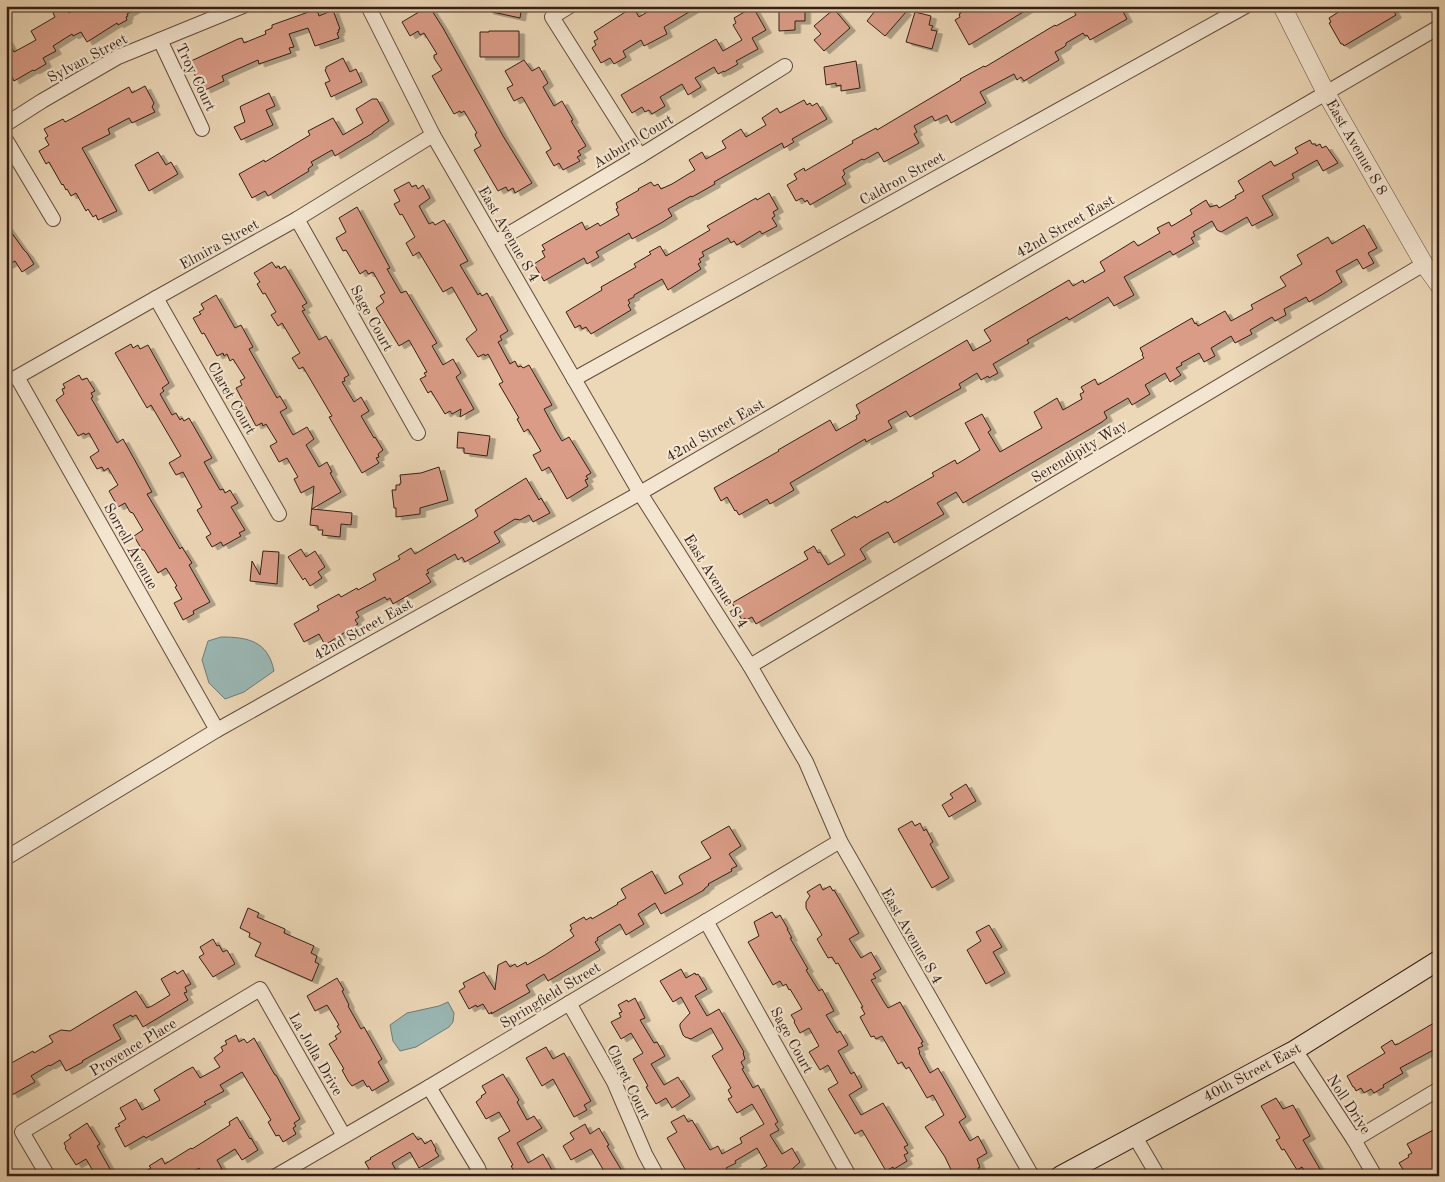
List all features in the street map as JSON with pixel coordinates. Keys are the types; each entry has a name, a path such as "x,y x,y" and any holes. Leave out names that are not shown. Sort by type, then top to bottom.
{"main road":[{"name":"40th Street East","path":"1060,1176 1295,1050 1439,960"}],"street":[{"name":"Sylvan Street","path":"6,124 118,57 243,6"},
{"name":"East Avenue S 4","path":"368,6 433,135 640,493 750,666 806,762 840,842 1032,1176"},
{"path":"570,6 552,17 640,156"},
{"name":"Caldron Street","path":"574,378 1246,6"},
{"name":"East Avenue S 8","path":"1282,6 1326,93 1424,264 1439,285"},
{"name":"42nd Street East","path":"6,858 217,730 640,493 1439,27"},
{"name":"Troy Court","path":"160,40 202,129"},
{"name":"Auburn Court","path":"496,242 785,66"},
{"name":"Elmira Street","path":"18,377 297,219 433,135"},
{"path":"6,140 53,219"},
{"name":"Sage Court","path":"297,219 418,433"},
{"name":"Serendipity Way","path":"750,666 1424,264"},
{"name":"Claret Court","path":"156,298 279,514"},
{"name":"Sorrell Avenue","path":"18,377 217,730"},
{"name":"Springfield Street","path":"276,1176 840,842"},
{"name":"Sage Court","path":"706,921 849,1176"},
{"name":"Provence Place","path":"48,1176 22,1132 260,989"},
{"name":"La Jolla Drive","path":"260,989 344,1136"},
{"name":"Claret Court","path":"569,1002 614,1082 645,1154 657,1176"},
{"name":"Noll Drive","path":"1295,1050 1354,1140 1375,1176"},
{"path":"429,1087 481,1176"},
{"path":"1354,1140 1439,1090"},
{"path":"1134,1135 1158,1176"}],"water":[{"path":"221,637 240,638 262,647 271,661 274,671 244,692 225,699 209,683 202,660 208,641"},
{"path":"448,1002 454,1013 453,1022 449,1027 416,1047 400,1051 393,1041 390,1025 407,1013 439,1006"}],"building":[{"path":"65,6 69,13 80,6 141,6 127,14 127,20 118,25 117,23 87,42 81,32 73,36 72,34 53,46 56,51 43,58 46,64 14,81 11,75 6,78 6,38 14,52 36,40 31,31 55,17 53,13"},
{"path":"429,6 532,183 515,193 513,188 508,191 506,187 498,191 474,150 481,146 475,134 477,133 464,111 454,114 432,76 442,70 434,58 434,55 437,54 424,33 420,35 418,31 410,36 402,22"},
{"path":"488,6 522,6 520,18 488,11"},
{"path":"657,6 699,6 664,27 667,34 644,46 641,40 623,51 626,57 614,64 610,58 601,63 592,48 596,45 594,41 598,39 594,32 633,7 639,17"},
{"path":"779,6 805,6 805,21 795,21 795,30 779,31"},
{"path":"879,6 899,6 906,12 885,36 867,21"},
{"path":"958,6 1033,6 969,45 955,20 960,17 959,14 961,13"},
{"path":"1071,6 1120,6 1127,19 1090,40 1083,33 1066,43 1064,47 1055,52 1059,60 1024,81 1021,77 1017,80 1014,74 980,92 986,103 951,123 947,115 935,121 932,116 914,126 917,132 914,134 919,143 884,162 878,152 864,160 862,159 843,170 845,174 842,177 846,184 810,205 807,200 805,202 802,198 796,201 787,185 797,179 794,174 804,168 805,171 853,143 852,141 876,128 877,130 960,79 985,67 1055,25 1076,15"},
{"path":"1348,6 1391,6 1396,15 1344,46 1329,23 1331,22 1329,18"},
{"path":"753,7 766,30 752,38 758,49 736,61 738,64 724,72 718,74 714,67 695,78 701,87 688,95 682,84 660,97 665,106 652,114 649,110 645,112 642,107 632,113 621,95 716,39 723,51 742,40 733,25 736,23 734,18"},
{"path":"834,9 850,28 824,51 814,40 821,34 814,26"},
{"path":"317,10 319,16 333,10 340,29 337,33 339,38 315,46 308,28 289,34 294,47 289,48 291,53 259,64 258,60 222,76 224,81 205,90 202,82 199,84 189,62 238,39 242,38 244,43 266,34 265,31 272,28 272,25"},
{"path":"915,12 931,16 929,25 933,26 931,30 937,31 932,49 906,42"},
{"path":"519,31 519,57 480,57 480,32"},
{"path":"343,58 350,72 356,69 362,82 331,97 325,83 330,81 325,70 326,67"},
{"path":"524,60 532,71 539,67 548,83 543,87 554,106 562,101 586,146 578,151 581,155 577,157 580,161 563,170 559,163 554,166 546,152 551,148 523,98 514,101 507,88 513,85 505,71"},
{"path":"856,61 860,88 841,91 841,85 836,86 836,83 826,85 824,67"},
{"path":"145,86 154,103 152,107 155,112 132,123 129,118 108,129 110,134 82,148 117,211 98,220 96,215 93,217 88,209 86,211 76,193 71,196 62,185 49,162 46,164 39,151 49,145 45,138 48,136 44,129 63,119 65,122 129,87 132,93"},
{"path":"269,93 275,106 266,110 273,125 241,140 234,127 245,122 240,107"},
{"path":"372,99 377,99 389,121 335,156 332,150 311,162 313,165 308,169 309,171 268,196 265,191 252,198 239,174 264,160 265,162 310,135 308,131 333,118 343,135 363,123 356,109"},
{"path":"804,100 807,105 810,103 812,106 817,103 827,119 792,139 794,142 784,148 782,143 714,182 715,184 668,209 672,216 661,223 632,239 629,233 596,252 599,257 587,264 584,258 544,281 534,264 545,257 542,251 545,250 542,245 582,222 586,230 598,223 600,226 619,215 616,203 638,189 651,182 654,186 658,184 661,189 672,184 695,170 689,160 702,152 706,159 726,148 722,141 741,129 746,137 766,125 762,118 777,108 780,113"},
{"path":"1310,140 1316,146 1320,144 1322,148 1326,146 1338,163 1323,171 1317,160 1292,174 1294,178 1262,196 1273,215 1252,226 1247,217 1221,232 1217,230 1212,221 1193,232 1195,236 1191,238 1194,243 1173,255 1170,251 1124,277 1134,295 1114,306 1108,297 1069,320 1067,317 1027,340 1029,343 993,364 998,373 981,380 977,373 959,384 961,388 910,417 906,411 888,421 892,428 866,442 865,439 790,483 794,490 770,504 767,499 739,515 727,497 721,501 714,488 830,420 836,431 857,419 856,416 860,413 856,405 967,340 973,351 991,341 984,330 1069,280 1073,286 1083,280 1084,283 1105,271 1100,262 1134,241 1138,246 1160,233 1157,228 1169,222 1172,226 1192,214 1190,210 1206,200 1210,207 1217,205 1219,208 1244,191 1238,181 1271,161 1275,166 1298,153 1295,148"},
{"path":"158,152 166,165 171,162 178,174 149,191 135,165"},
{"path":"409,182 412,187 416,185 418,189 423,185 430,198 419,206 429,224 433,222 435,225 444,220 468,261 460,265 478,295 480,293 482,296 487,293 508,331 500,336 502,340 498,342 510,364 515,361 518,367 521,366 523,368 529,365 552,405 544,409 556,431 562,441 569,437 591,473 586,476 588,479 585,480 588,486 567,499 549,467 542,471 533,455 541,451 528,429 524,432 517,419 519,418 499,384 503,382 488,354 478,357 466,339 477,330 452,287 443,292 419,252 413,256 406,243 415,237 394,204 400,201 394,190"},
{"path":"769,193 778,209 773,212 775,216 772,218 777,226 762,234 760,231 737,245 734,241 731,243 728,238 702,252 704,256 699,259 701,262 698,264 701,269 668,290 662,279 634,295 634,297 628,300 631,310 591,334 586,327 582,329 580,325 575,328 566,312 602,290 601,287 636,267 634,264 651,254 649,252 660,246 666,256 710,230 707,226 756,198 757,200"},
{"path":"357,207 390,268 387,269 401,293 406,291 437,343 432,346 443,365 453,359 461,373 456,377 474,409 460,417 461,409 452,414 450,411 445,414 431,391 428,393 420,379 426,376 424,373 427,372 409,340 399,346 376,308 384,302 380,296 385,293 373,272 368,274 366,270 360,274 346,250 343,251 336,238 346,232 339,218"},
{"path":"6,225 34,264 22,272 15,261 6,266"},
{"path":"1364,225 1377,248 1368,253 1374,263 1363,269 1357,259 1336,271 1342,282 1323,294 1309,302 1306,297 1284,309 1286,315 1275,321 1272,317 1250,330 1252,334 1235,343 1231,336 1211,348 1215,356 1204,362 1199,353 1181,363 1182,365 1176,368 1181,375 1170,382 1165,373 1145,385 1150,394 1132,405 1128,398 1104,412 1107,418 1102,422 963,503 956,492 937,503 944,514 894,543 888,532 870,542 860,549 866,559 756,624 752,617 742,620 732,603 808,559 804,552 814,546 828,565 845,555 831,530 886,501 887,503 934,476 932,473 955,460 957,464 980,450 965,423 982,414 991,430 988,432 1000,452 1042,428 1034,412 1057,398 1063,410 1082,399 1080,394 1084,392 1081,387 1095,379 1098,385 1144,358 1140,348 1192,318 1198,326 1225,311 1231,321 1253,309 1251,305 1286,286 1280,277 1302,264 1297,255 1328,237 1332,244"},
{"path":"272,262 276,268 279,266 280,269 285,266 307,303 302,306 305,310 302,311 319,340 326,336 349,375 342,382 354,402 361,397 369,411 361,416 383,450 378,454 379,457 376,458 379,463 362,473 329,417 332,416 303,367 299,369 292,358 300,353 282,323 278,326 271,315 276,312 265,293 263,294 257,284 260,282 254,273"},
{"path":"216,295 235,328 241,325 253,347 249,349 277,398 280,396 287,408 280,412 293,435 307,427 314,439 306,445 319,467 327,462 332,472 330,473 341,492 312,509 352,513 351,525 341,524 340,537 322,535 323,530 318,530 318,526 310,525 314,486 301,493 294,479 298,477 287,458 279,462 270,446 277,442 266,424 263,426 262,423 256,426 236,388 242,385 240,381 245,378 233,359 230,361 227,354 224,356 223,353 217,356 193,318 201,314 199,312 204,309 201,304"},
{"path":"131,344 133,348 138,345 140,349 148,345 169,383 162,388 164,391 160,394 172,415 176,413 180,420 182,418 184,421 189,418 212,458 204,462 209,471 220,490 223,489 225,493 230,490 238,503 231,507 245,530 239,533 241,536 223,546 221,542 212,547 206,537 211,534 197,510 202,507 183,472 176,475 169,463 181,456 151,405 147,408 115,353"},
{"path":"79,375 82,380 87,378 95,391 91,393 93,397 91,398 117,443 123,439 152,492 147,494 180,549 182,547 192,563 189,565 210,602 193,611 194,614 183,620 174,603 182,599 175,587 177,586 166,568 158,573 144,550 142,550 134,536 143,530 125,503 118,507 109,491 118,485 108,468 104,471 102,467 97,469 90,457 99,451 89,433 78,436 56,400 64,394 62,389 65,388 63,384"},
{"path":"458,432 490,436 487,456 464,453 464,448 457,448"},
{"path":"439,467 448,500 420,508 420,514 396,517 392,490 396,490 396,485 400,485 400,475 421,473"},
{"path":"526,478 539,500 541,498 550,513 533,522 529,515 520,520 515,519 494,532 500,542 465,562 462,557 458,560 455,554 427,570 429,573 426,574 431,582 393,604 390,598 387,600 385,597 356,612 359,617 355,620 358,624 325,645 319,634 304,642 294,624 319,610 317,606 339,594 341,597 376,580 373,574 400,559 398,556 411,548 415,554 474,519 478,516 475,510"},
{"path":"301,549 306,557 315,551 325,567 318,572 322,578 310,586 305,578 303,580 288,557"},
{"path":"263,551 279,552 277,584 250,581 252,561 260,575"},
{"path":"966,784 976,801 949,817 942,805 953,798 950,794"},
{"path":"912,821 915,826 920,823 924,831 926,829 933,842 930,844 949,878 932,888 898,829"},
{"path":"729,826 741,846 729,854 737,866 731,869 732,871 708,884 704,890 661,914 655,903 638,914 644,924 626,935 620,924 597,938 598,940 595,942 600,950 548,981 544,974 526,985 530,992 491,1014 492,1012 489,1014 483,1004 469,1009 459,991 465,987 463,983 484,972 495,990 498,965 506,961 510,967 515,964 517,967 526,962 527,965 545,955 574,936 570,930 572,929 570,925 584,917 586,920 591,917 592,919 618,904 626,898 621,889 652,871 665,894 683,884 679,877 680,875 711,858 701,842"},
{"path":"820,884 823,890 830,886 834,890 859,933 849,939 861,958 871,952 881,969 873,974 876,978 871,980 888,1008 900,1002 923,1042 921,1043 923,1046 918,1048 919,1053 930,1073 938,1068 966,1117 959,1122 970,1141 978,1136 987,1153 977,1159 980,1167 978,1168 983,1176 954,1176 945,1157 925,1127 944,1115 933,1095 927,1098 909,1067 906,1069 902,1062 898,1064 882,1036 876,1039 874,1036 871,1037 860,1017 865,1014 861,1007 863,1007 838,963 836,964 832,957 828,958 817,939 822,935 806,908 806,902 810,896 807,892"},
{"path":"248,908 259,913 257,917 285,929 284,933 314,946 311,953 317,956 315,962 319,964 312,981 255,956 261,943 249,937 250,933 240,928"},
{"path":"772,912 776,918 780,915 792,938 790,938 808,969 806,970 819,991 822,989 834,1011 826,1015 837,1033 840,1031 848,1045 838,1051 851,1074 854,1072 862,1087 849,1095 861,1115 883,1103 908,1145 904,1147 908,1153 904,1155 907,1161 894,1169 893,1167 886,1171 862,1130 855,1134 828,1089 838,1083 828,1065 820,1070 809,1052 819,1046 809,1028 800,1033 791,1015 802,1009 786,984 783,986 780,981 773,985 748,942 759,936 754,922"},
{"path":"989,925 1002,947 993,952 1005,973 986,984 967,950 981,941 976,932"},
{"path":"213,939 223,952 227,950 235,964 213,977 199,957 204,954 200,947"},
{"path":"681,969 686,978 695,973 696,975 698,974 707,989 695,996 707,1016 719,1009 744,1052 745,1059 741,1062 744,1068 742,1069 753,1088 758,1085 778,1122 775,1124 779,1130 770,1135 782,1154 792,1148 800,1162 791,1170 795,1176 749,1176 767,1166 757,1148 726,1168 731,1176 689,1176 667,1138 677,1132 671,1122 684,1115 688,1122 692,1120 710,1150 718,1146 722,1154 742,1143 740,1138 764,1124 752,1104 737,1113 728,1099 732,1097 728,1090 731,1088 712,1056 723,1049 711,1028 691,1039 683,1035 680,1024 690,1013 681,997 673,1002 660,981"},
{"path":"183,970 191,984 185,987 187,992 184,993 188,1000 143,1027 136,1015 132,1017 131,1015 113,1025 121,1039 66,1071 60,1060 49,1065 31,1076 35,1082 12,1095 6,1085 6,1066 53,1042 49,1036 61,1030 70,1031 136,991 147,1008 152,1006 170,995 161,979 175,971 177,974"},
{"path":"337,978 344,990 342,991 348,1006 361,1029 364,1027 382,1059 378,1062 389,1081 372,1091 363,1080 352,1086 348,1081 342,1070 344,1069 329,1044 337,1039 335,1036 341,1032 337,1026 339,1025 327,1005 315,1011 307,996"},
{"path":"635,998 645,1018 640,1020 654,1043 657,1042 665,1056 651,1064 664,1085 678,1077 690,1096 672,1108 666,1098 656,1104 633,1059 643,1053 631,1033 621,1039 611,1022 621,1017 619,1013 622,1012 618,1005"},
{"path":"1439,1020 1439,1047 1400,1068 1403,1073 1374,1093 1371,1089 1364,1093 1361,1088 1356,1091 1347,1076 1385,1053 1381,1047 1392,1040 1395,1045 1398,1044"},
{"path":"236,1035 239,1042 244,1039 247,1043 254,1038 300,1119 294,1123 296,1126 293,1128 296,1134 283,1142 279,1135 276,1136 268,1122 271,1120 242,1072 220,1085 224,1091 204,1102 206,1104 146,1138 144,1136 125,1147 115,1128 120,1126 118,1124 126,1119 120,1108 136,1099 142,1110 160,1100 154,1090 193,1067 200,1078 220,1067 214,1058 223,1051 221,1047 227,1044 225,1041"},
{"path":"546,1047 553,1059 564,1053 591,1101 584,1105 587,1110 574,1117 553,1079 542,1086 526,1058"},
{"path":"503,1074 519,1100 517,1102 527,1120 534,1116 542,1128 517,1143 528,1163 543,1154 552,1170 547,1172 549,1176 517,1176 498,1138 510,1131 499,1112 486,1119 476,1102 486,1093 482,1086"},
{"path":"1276,1098 1283,1109 1293,1105 1310,1136 1303,1140 1324,1176 1308,1176 1302,1167 1297,1170 1284,1149 1282,1150 1276,1140 1280,1138 1261,1106"},
{"path":"237,1117 258,1150 242,1160 235,1149 217,1160 222,1169 212,1176 204,1176 199,1168 186,1176 137,1176 151,1168 149,1166 162,1158 165,1164 192,1149 230,1125 229,1122"},
{"path":"87,1123 100,1144 97,1146 114,1176 96,1176 86,1159 76,1165 65,1148 64,1143 71,1138 69,1135"},
{"path":"585,1124 590,1134 599,1128 609,1145 607,1146 625,1176 607,1176 591,1149 571,1160 563,1146 574,1139 570,1133"},
{"path":"1439,1127 1439,1166 1422,1176 1407,1176 1399,1163 1412,1153 1407,1144"},
{"path":"413,1133 418,1140 421,1138 425,1144 431,1140 439,1156 419,1168 410,1152 392,1163 399,1176 357,1176 369,1169 365,1162 370,1158"}]}
